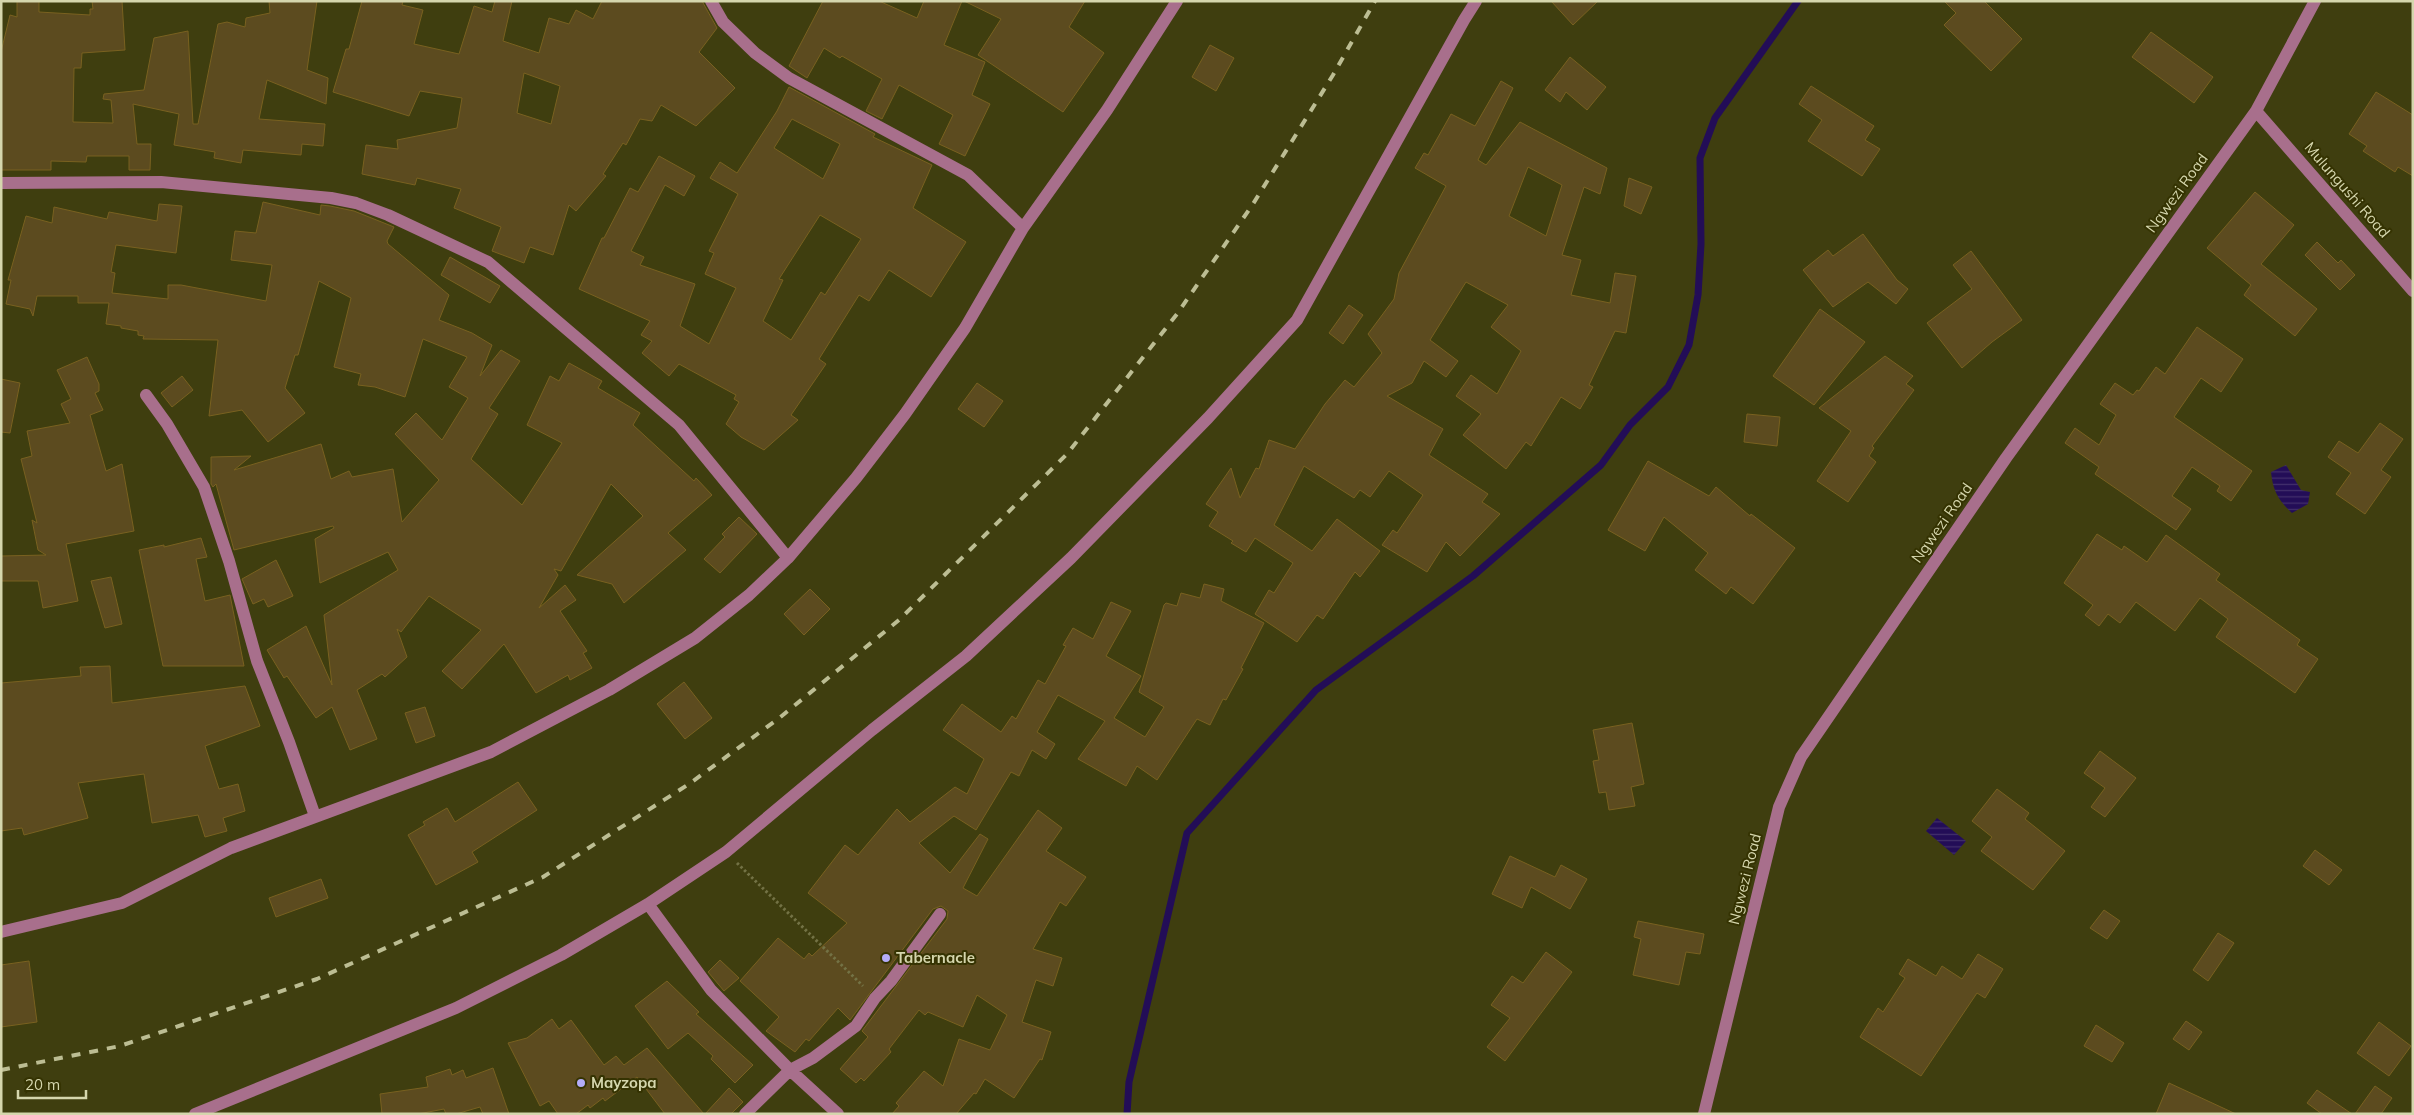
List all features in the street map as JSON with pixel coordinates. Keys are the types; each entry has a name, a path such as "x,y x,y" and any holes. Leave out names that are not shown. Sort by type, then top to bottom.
{"street":[{"path":"711,1 723,22 755,53 789,78 968,175 1023,228"},
{"path":"1,932 122,903 231,848 491,752 609,690 695,638 749,595 788,558 856,478 905,414 965,328 1023,228 1107,110 1177,1"},
{"path":"195,1114 456,1008 562,955 648,904 726,852 872,730 973,650 1071,558 1208,418 1298,320 1476,1"},
{"name":"Ngwezi Road","path":"1704,1114 1779,807 1800,758 2006,458 2256,111 2315,1"},
{"name":"Mulungushi Road","path":"2256,111 2413,291"},
{"path":"1,183 161,182 331,198 356,203 388,216 488,262 679,425 788,558"},
{"path":"146,395 167,424 204,487 229,561 257,660 315,816"},
{"path":"648,904 711,990 790,1070 838,1114"},
{"path":"745,1114 790,1070 813,1058 856,1026 874,998 892,981 940,914"}],"path":[{"path":"726,852 874,998"}],"shaded area":[{"path":"2286,465 2301,490 2310,492 2308,504 2292,513 2277,495 2271,472"},
{"path":"1937,818 1966,841 1954,855 1926,831"}],"building":[{"path":"17,1 39,1 39,12 90,15 90,9 93,9 92,1 122,1 125,50 82,53 81,68 74,68 73,122 113,123 111,100 103,99 104,94 144,90 154,38 188,31 193,124 198,124 218,24 227,22 245,27 246,18 270,13 269,1 317,1 307,70 328,78 326,104 267,80 259,119 325,124 323,146 302,144 301,155 243,150 241,163 214,158 215,152 174,145 179,114 133,104 137,144 151,144 150,170 129,170 129,156 87,156 86,162 51,161 51,170 1,170 1,52 10,15 17,17"},
{"path":"362,1 403,1 402,5 423,10 414,44 459,54 474,6 492,12 495,1 512,1 503,41 539,53 549,18 569,24 576,10 593,19 602,1 702,1 717,28 699,52 735,88 696,126 661,105 652,121 640,119 626,145 623,143 603,174 606,176 576,211 569,205 553,255 530,247 524,263 492,251 501,227 454,208 461,189 417,178 415,185 362,174 366,145 398,149 397,140 457,128 462,98 420,91 409,116 333,92 346,49 349,49","holes":["524,73 560,86 551,124 517,113"]},
{"path":"823,1 879,1 917,18 924,1 962,1 944,45 985,62 972,95 990,104 965,156 939,144 953,115 899,85 882,119 866,111 882,79 842,56 840,58 824,48 807,78 789,66"},
{"path":"964,1 1085,1 1069,27 1104,53 1063,112 978,55 1001,19"},
{"path":"1551,1 1598,1 1573,25"},
{"path":"1944,1 1984,1 2022,39 1991,71 1944,25 1956,13"},
{"path":"2151,32 2213,77 2194,103 2132,57"},
{"path":"1210,45 1234,58 1216,91 1192,77"},
{"path":"1570,57 1606,87 1587,110 1566,92 1560,102 1545,90"},
{"path":"1501,81 1513,88 1478,160 1486,165 1520,122 1607,168 1600,194 1584,187 1562,255 1581,260 1571,295 1610,303 1615,273 1636,276 1626,333 1615,331 1589,385 1593,387 1580,409 1561,397 1531,446 1526,442 1506,469 1463,435 1481,414 1456,396 1471,375 1497,394 1521,351 1491,327 1508,305 1466,282 1430,340 1458,361 1446,377 1424,361 1412,383 1387,396 1443,429 1429,455 1488,494 1482,502 1500,514 1460,556 1446,542 1427,572 1382,545 1393,530 1397,533 1423,495 1389,471 1370,497 1360,490 1354,498 1304,466 1274,525 1312,551 1337,519 1380,551 1360,577 1355,572 1323,619 1317,615 1297,642 1255,614 1269,590 1274,593 1293,563 1255,538 1246,552 1231,543 1233,541 1209,526 1218,512 1206,504 1231,468 1240,498 1256,468 1259,469 1269,440 1295,449 1325,404 1345,380 1354,387 1382,353 1368,334 1394,299 1399,273 1446,186 1415,168 1424,153 1428,155 1451,114 1475,126","holes":["1528,167 1562,185 1546,236 1509,216"]},
{"path":"1811,86 1874,126 1865,140 1880,149 1862,176 1808,141 1822,120 1799,104"},
{"path":"789,87 875,134 873,137 932,165 913,208 966,242 931,297 889,270 869,301 859,295 819,359 826,364 791,415 798,420 764,450 741,437 726,424 739,402 734,399 736,395 679,364 669,376 642,353 652,341 641,335 650,321 579,289 602,238 604,238 630,188 638,192 659,156 695,176 684,196 665,185 631,251 644,257 640,265 695,284 680,326 709,344 736,288 705,274 714,253 709,251 738,194 710,178 720,162 737,173 777,111","holes":["792,119 840,144 823,179 774,148","820,215 861,239 825,295 821,292 791,340 763,321 783,280 779,279"]},
{"path":"2376,92 2413,115 2413,176 2398,167 2395,172 2363,151 2367,146 2349,134"},
{"path":"1629,178 1652,187 1641,214 1624,206"},
{"path":"2255,192 2294,225 2261,264 2317,309 2295,336 2244,295 2251,285 2207,248"},
{"path":"263,202 320,215 321,205 330,206 354,211 394,227 387,241 388,244 449,295 439,320 472,333 492,345 480,376 501,350 520,361 489,408 498,414 471,459 522,505 562,443 527,425 550,376 559,381 569,363 602,381 598,388 640,413 633,425 694,481 696,478 712,495 668,533 686,550 624,603 612,584 577,575 643,516 611,484 561,571 554,569 558,575 539,608 565,585 576,600 560,611 587,651 583,653 592,668 570,680 568,675 536,693 504,644 462,689 442,671 481,630 429,596 401,632 397,629 407,657 385,677 382,674 357,690 377,739 350,750 332,707 316,718 287,676 284,678 267,650 306,626 332,685 324,615 398,570 388,552 320,583 315,539 334,528 333,526 234,550 216,484 213,487 211,484 211,457 251,456 234,470 321,444 331,479 349,471 352,477 393,469 402,522 439,480 395,434 416,413 442,440 468,398 449,387 467,357 423,339 405,397 375,387 358,385 361,374 334,367 351,298 319,281 298,355 295,355 285,388 305,413 268,442 242,410 209,416 218,340 143,339 144,336 138,335 138,331 106,324 109,303 78,303 78,296 37,296 33,316 30,309 6,304 11,280 8,280 26,216 52,223 54,207 107,219 109,212 157,221 159,204 182,206 176,253 116,245 111,272 115,273 112,293 168,299 168,285 181,285 266,301 272,265 231,260 235,231 256,233"},
{"path":"1863,234 1897,280 1908,289 1896,304 1868,282 1833,307 1803,270 1828,250 1833,256"},
{"path":"2317,242 2338,263 2341,260 2355,275 2340,290 2305,255"},
{"path":"1971,251 2022,320 1992,342 1962,368 1927,323 1972,289 1953,265"},
{"path":"450,257 500,286 490,303 441,275"},
{"path":"1349,305 1363,315 1343,344 1329,333"},
{"path":"1820,309 1865,342 1814,405 1773,376"},
{"path":"2197,327 2243,359 2221,392 2201,378 2174,417 2252,471 2231,501 2217,491 2220,486 2192,467 2172,496 2191,509 2176,530 2095,474 2099,467 2065,443 2075,428 2099,445 2116,415 2100,404 2115,383 2133,395 2137,390 2139,391 2156,367 2165,374"},
{"path":"1885,356 1913,376 1906,384 1914,390 1872,446 1874,448 1869,456 1876,462 1848,502 1817,481 1851,431 1819,408"},
{"path":"87,357 99,384 99,391 95,393 103,410 90,415 106,471 122,464 134,531 66,544 78,601 43,608 38,581 1,581 1,556 46,555 38,550 32,520 37,523 21,459 32,456 27,431 70,423 61,404 71,399 57,370"},
{"path":"182,376 193,390 172,407 161,393"},
{"path":"1,379 20,383 10,433 1,432"},
{"path":"977,383 1003,401 984,427 958,409"},
{"path":"1747,414 1780,417 1777,446 1744,442"},
{"path":"2380,423 2403,439 2381,470 2391,477 2365,514 2336,494 2351,473 2328,457 2339,441 2358,453"},
{"path":"1648,461 1709,496 1716,487 1750,516 1751,514 1795,548 1753,604 1731,587 1726,594 1695,570 1708,553 1664,517 1645,551 1608,530"},
{"path":"739,517 757,534 720,573 704,559 725,537 722,534"},
{"path":"2097,534 2122,550 2124,546 2147,562 2166,535 2220,574 2216,580 2300,640 2297,645 2318,659 2295,693 2216,637 2228,619 2200,598 2175,631 2136,602 2120,623 2108,614 2099,626 2085,615 2093,605 2064,583"},
{"path":"201,538 207,557 196,559 205,601 230,595 244,666 163,666 139,550 164,545 164,547"},
{"path":"276,560 293,596 268,607 264,599 253,604 242,579"},
{"path":"111,577 122,624 105,628 91,581"},
{"path":"1204,584 1224,589 1221,601 1264,623 1241,668 1243,669 1226,700 1223,699 1210,725 1197,719 1157,780 1137,766 1126,786 1078,759 1105,721 1058,695 1037,732 1055,744 1046,759 1032,750 1019,776 1011,772 976,830 954,816 919,843 950,873 980,834 988,839 963,888 977,896 1038,810 1062,828 1046,851 1086,877 1066,906 1060,902 1033,949 1062,958 1053,986 1036,980 1022,1022 1051,1032 1042,1060 1040,1059 1014,1098 985,1079 976,1094 974,1093 956,1114 892,1114 899,1106 896,1103 924,1071 943,1086 959,1039 990,1050 1007,1015 977,995 963,1027 928,1012 925,1015 919,1010 889,1049 891,1052 864,1081 861,1078 856,1083 840,1069 868,1037 862,1031 947,919 948,911 941,906 933,909 850,1020 838,1008 809,1041 806,1039 795,1052 766,1031 779,1017 740,981 778,938 804,959 809,953 812,956 847,923 808,893 845,845 858,855 897,809 910,822 955,787 967,794 984,759 943,730 962,704 1001,732 1012,716 1016,719 1038,680 1045,684 1066,646 1063,645 1073,628 1093,639 1111,602 1131,611 1106,656 1141,676 1114,718 1145,737 1164,707 1139,692 1164,605 1166,603 1177,606 1181,593 1200,598"},
{"path":"810,589 830,609 804,635 784,614"},
{"path":"110,666 112,703 245,686 260,726 205,746 219,789 238,784 245,811 223,818 227,831 205,837 198,815 152,823 144,774 78,783 88,818 24,835 22,828 1,831 1,683 81,676 80,667"},
{"path":"684,682 712,718 685,739 657,704"},
{"path":"425,707 435,736 416,743 405,713"},
{"path":"1632,723 1644,784 1631,787 1635,806 1609,810 1606,792 1599,793 1593,761 1599,760 1593,730"},
{"path":"2100,751 2136,778 2105,817 2091,807 2105,788 2084,773"},
{"path":"518,782 537,810 472,852 478,862 436,885 408,835 425,825 423,822 447,808 455,822"},
{"path":"1997,789 2029,813 2025,819 2065,851 2033,890 1981,851 1992,837 1972,821"},
{"path":"2315,850 2342,870 2329,885 2303,866"},
{"path":"1510,856 1555,877 1561,865 1587,879 1570,909 1531,887 1522,908 1492,894"},
{"path":"321,879 328,898 276,917 269,898"},
{"path":"2104,910 2120,921 2107,939 2090,928"},
{"path":"1638,921 1704,934 1700,954 1686,952 1679,985 1633,975 1641,939 1634,937"},
{"path":"2218,933 2234,943 2208,981 2193,970"},
{"path":"1546,952 1572,972 1505,1061 1487,1047 1510,1018 1491,1005 1512,976 1523,983"},
{"path":"1978,954 2003,969 1985,998 1977,993 1921,1076 1860,1037 1878,1008 1883,1012 1905,978 1899,974 1908,959 1936,976 1942,966 1962,979"},
{"path":"720,960 739,978 724,991 708,972"},
{"path":"29,961 37,1022 1,1027 1,965"},
{"path":"667,981 699,1012 696,1014 753,1065 735,1083 711,1059 713,1056 688,1033 668,1049 635,1006"},
{"path":"552,1019 559,1029 571,1020 604,1065 616,1056 624,1065 647,1048 704,1114 665,1114 637,1077 605,1101 603,1098 590,1108 588,1105 576,1114 558,1114 549,1101 540,1106 508,1043 527,1038"},
{"path":"2186,1021 2202,1032 2189,1050 2173,1039"},
{"path":"2379,1022 2411,1046 2389,1076 2357,1053"},
{"path":"2096,1025 2124,1043 2112,1062 2084,1046"},
{"path":"493,1068 509,1114 483,1114 480,1107 456,1114 446,1114 444,1109 418,1114 382,1114 380,1094 428,1087 426,1077 450,1069 452,1075 463,1070 466,1078"},
{"path":"2169,1083 2236,1114 2156,1114"},
{"path":"2375,1086 2392,1098 2381,1114 2355,1114"},
{"path":"729,1088 743,1102 731,1114 705,1114"},
{"path":"2317,1090 2352,1114 2322,1114 2307,1103"}],"waterway":[{"path":"1127,1114 1129,1082 1187,833 1316,690 1473,576 1601,465 1630,425 1668,387 1689,345 1698,295 1701,244 1700,158 1715,118 1798,1"}],"railway":[{"path":"1,1070 120,1046 317,979 543,877 689,784 778,719 899,620 1067,454 1177,314 1253,204 1333,75 1375,1"}],"place":[{"name":"Tabernacle","path":"886,958"},
{"name":"Mayzopa","path":"581,1083"}]}
